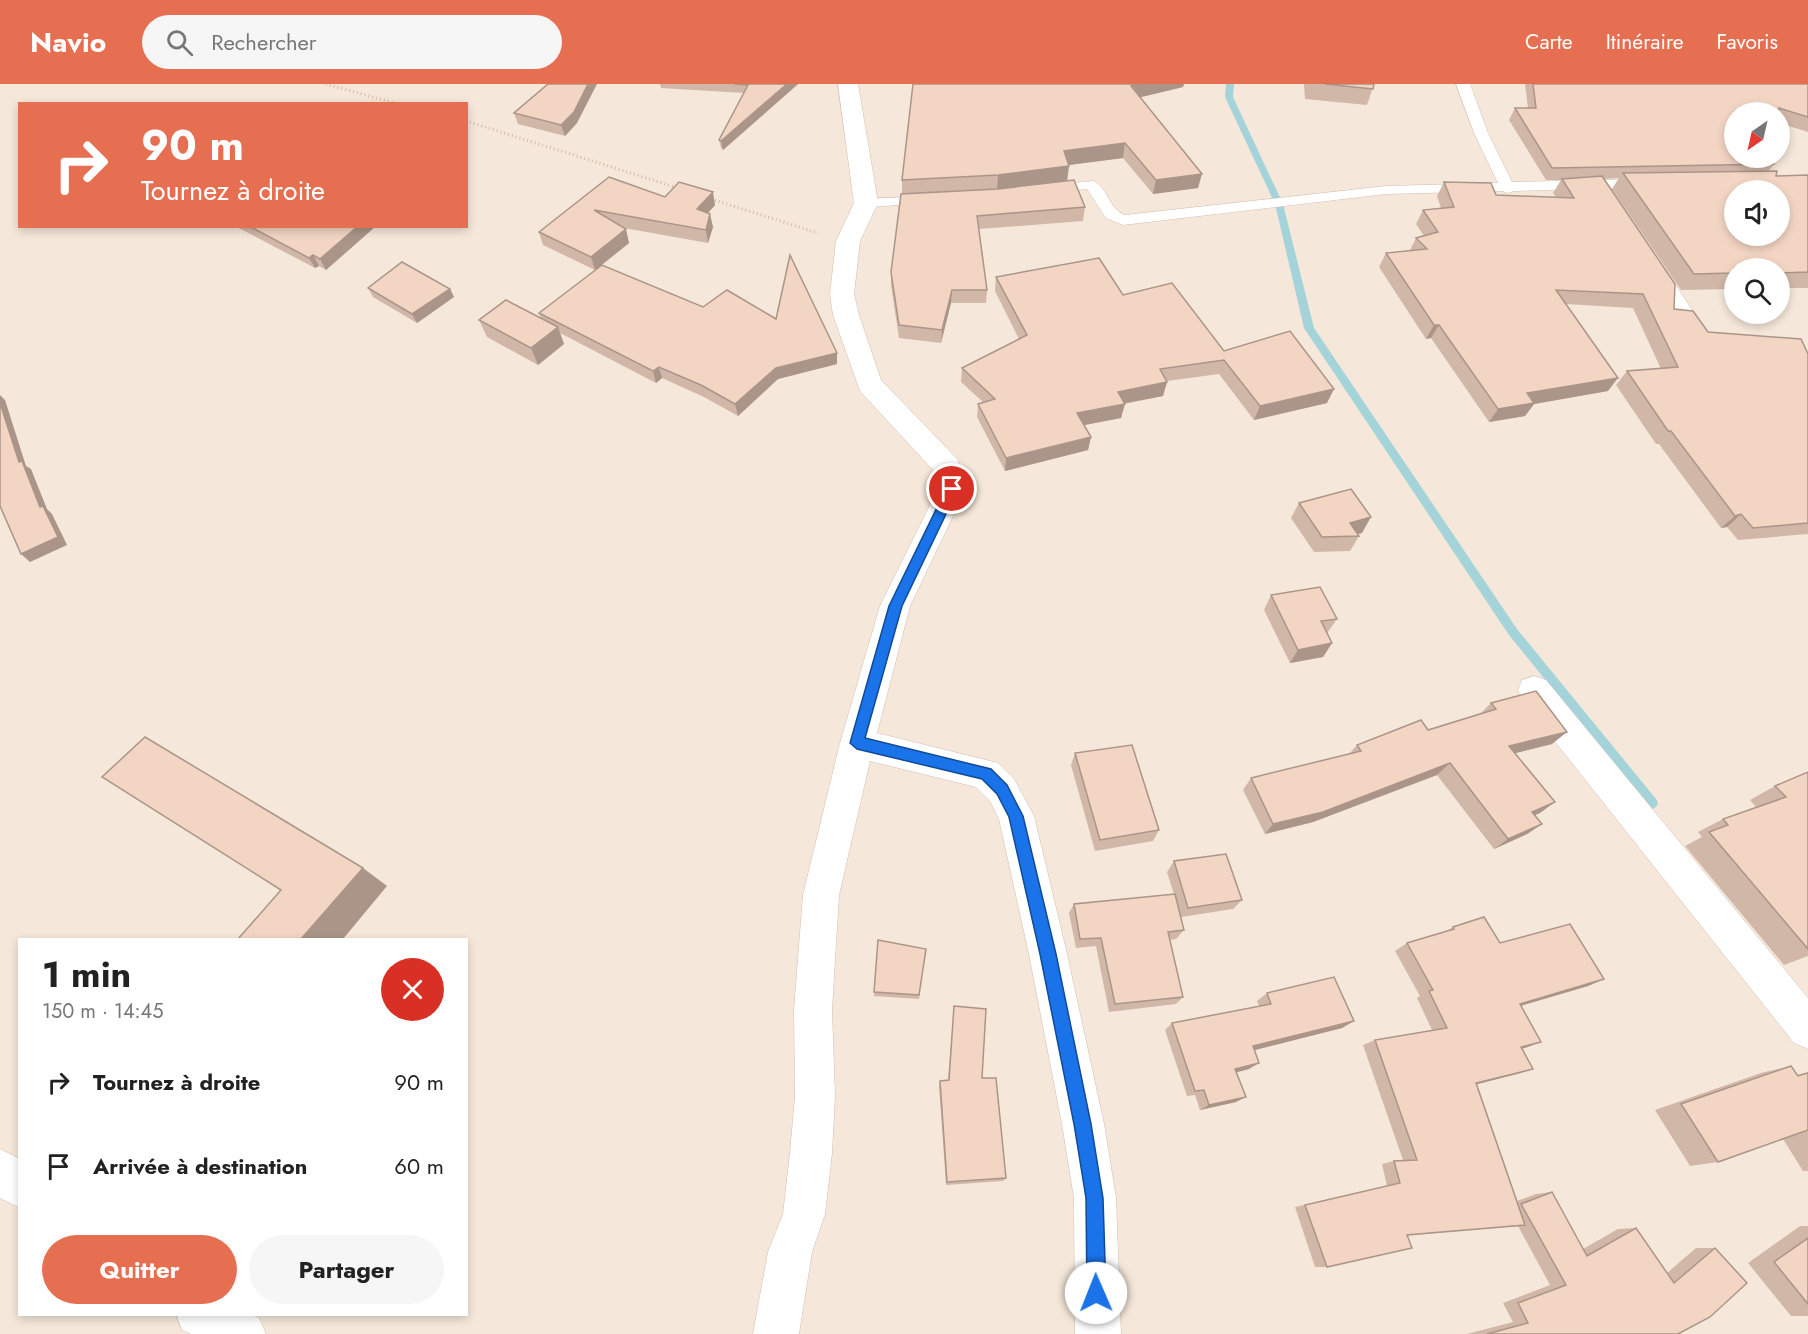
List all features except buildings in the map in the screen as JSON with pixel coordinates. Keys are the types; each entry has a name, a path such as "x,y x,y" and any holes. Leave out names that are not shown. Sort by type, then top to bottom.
{"street":[{"path":"776,1334 790,1252 804,1214 811,1153 815,1096 813,1010 821,895 857,743 895,606 952,489 948,467 898,411 869,384 844,304 842,294 848,241 866,203 848,84"},
{"path":"1534,690 1808,1029"},
{"path":"857,743 986,774 1002,790 1016,816 1048,954 1083,1124 1095,1198 1098,1334"},
{"path":"0,1170 18,1185"},
{"path":"202,1316 243,1334"}],"lane":[{"path":"1463,84 1481,133 1508,189"},
{"path":"1598,183 1611,202"},
{"path":"1030,192 1089,184 1094,187 1111,215 1123,220 1386,190 1508,189 1598,183 1656,183"},
{"path":"866,203 942,199"},
{"path":"1650,261 1702,339 1714,339"}],"path":[{"path":"326,84 391,102"},
{"path":"468,122 687,191"},
{"path":"709,198 848,241"}],"shaded area":[{"path":"0,84 1808,84 1808,1334 0,1334"}],"waterway":[{"path":"1230,84 1229,97 1279,204 1309,328 1513,632 1652,803"}],"route":[{"path":"952,489 895,606 857,743 939,760 986,774 1002,790 1016,816 1048,954 1083,1124 1095,1198 1096,1293"}]}
